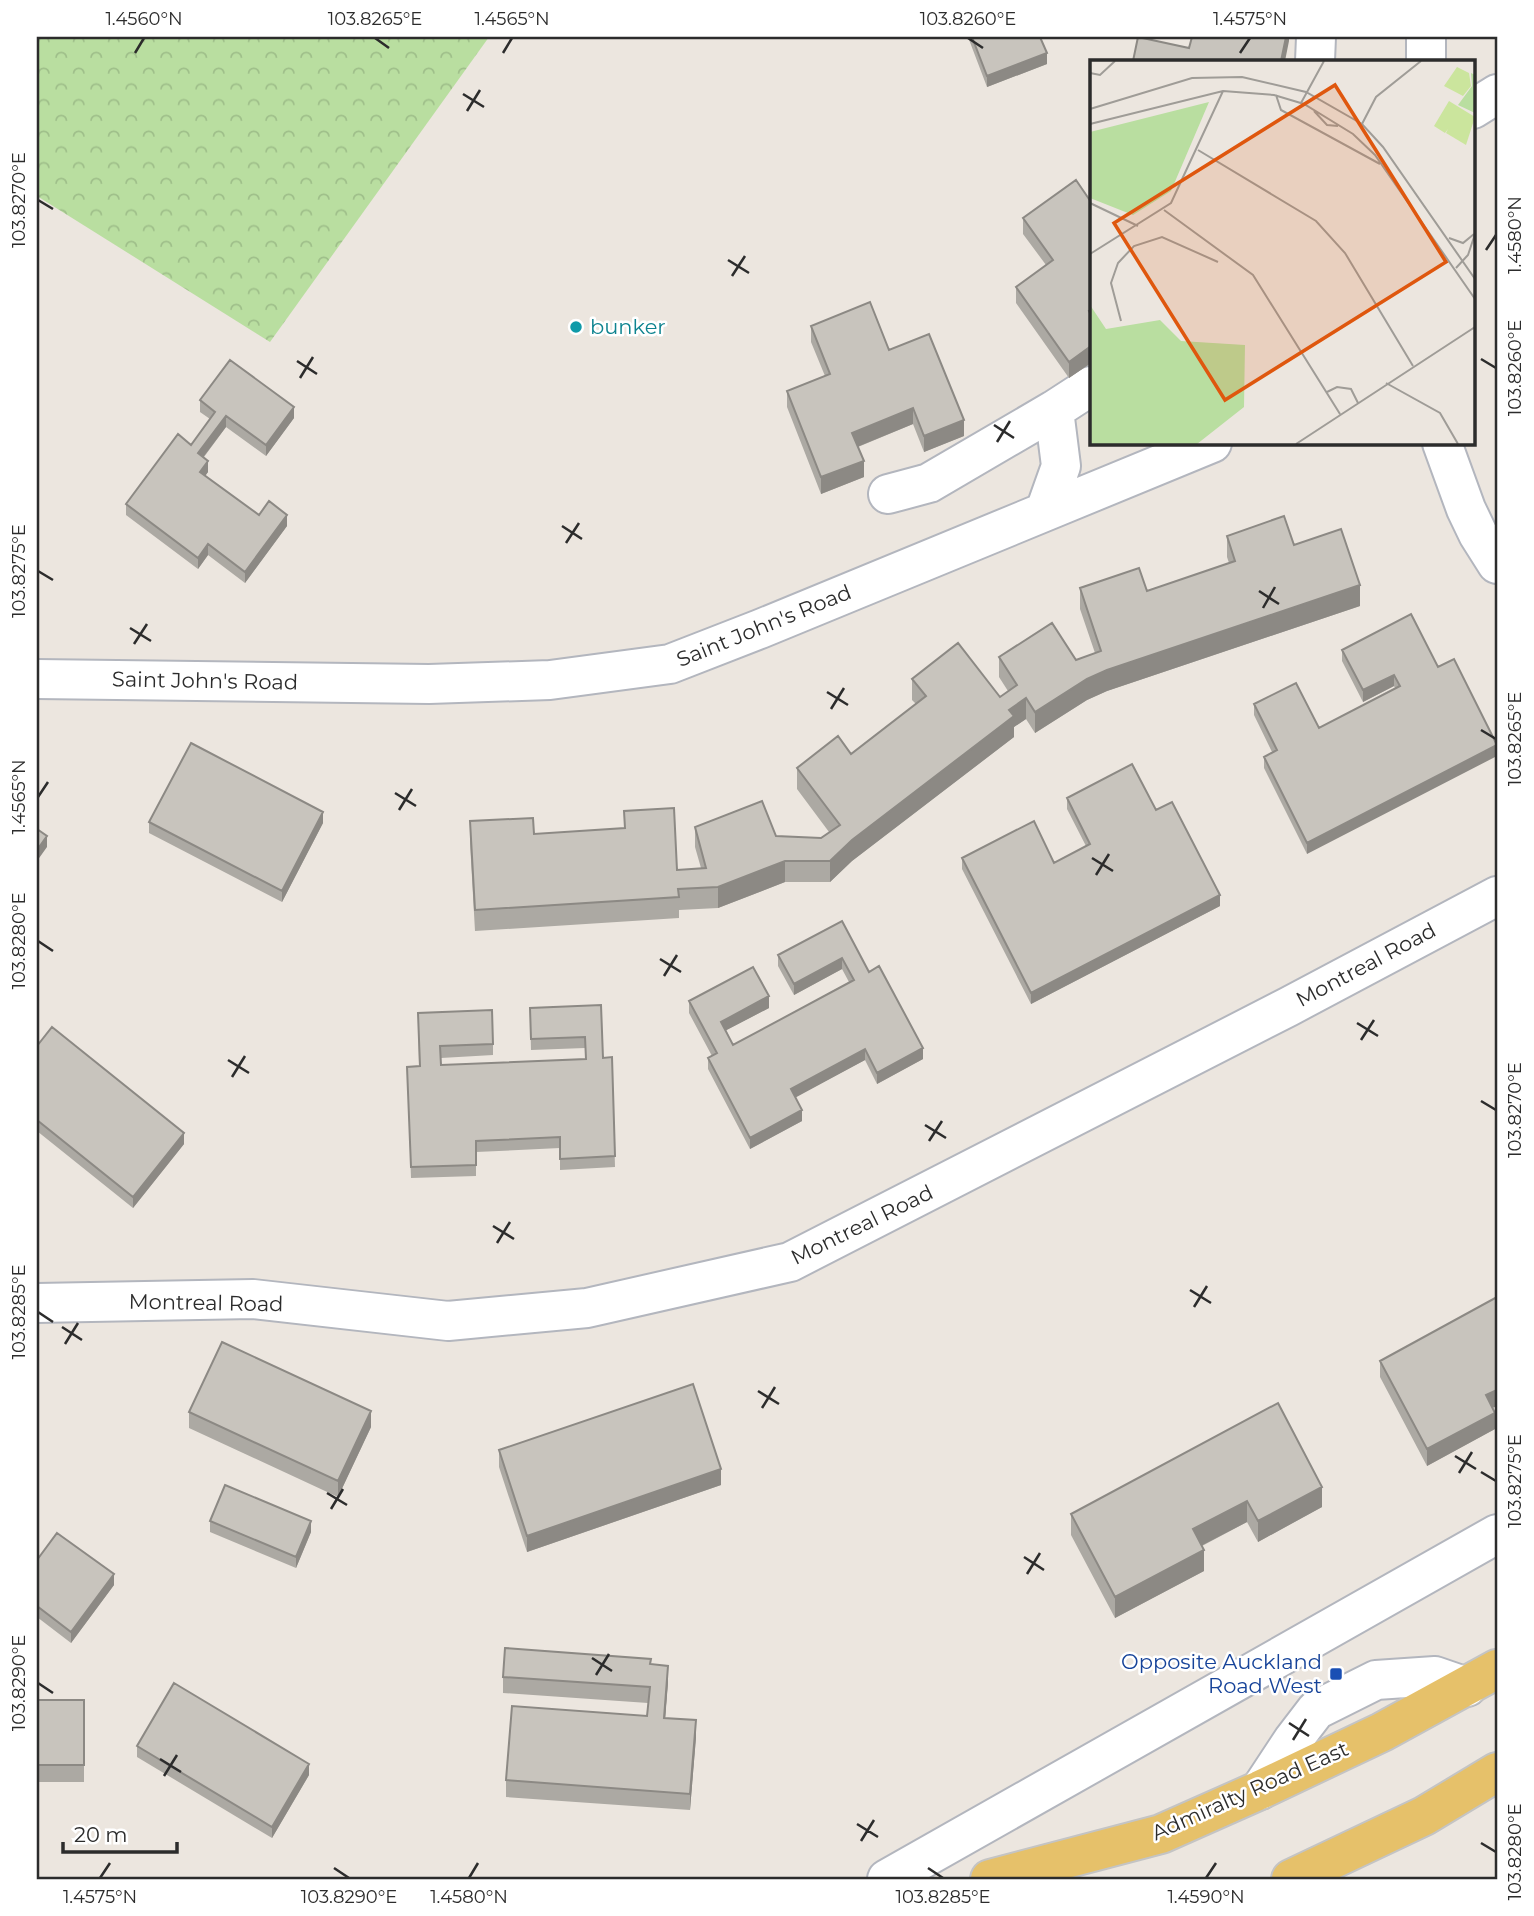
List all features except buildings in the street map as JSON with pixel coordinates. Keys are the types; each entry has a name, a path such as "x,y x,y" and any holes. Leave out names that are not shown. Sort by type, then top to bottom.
{"main road":[{"name":"Admiralty Road East","path":"989,1879 1161,1834 1382,1732 1482,1678"},
{"path":"1291,1879 1424,1816 1497,1772"}],"street":[{"path":"1315,60 1316,37"},
{"path":"1426,37 1426,60"},
{"path":"1474,108 1497,94"},
{"path":"888,494 929,483 1090,387"},
{"path":"1045,512 1061,466 1054,410"},
{"name":"Saint John's Road","path":"37,679 429,684 550,680 670,664 1210,444"},
{"path":"1442,444 1472,522 1497,564"},
{"name":"Montreal Road","path":"37,1303 253,1299 448,1321 587,1308 790,1262 1497,896"},
{"path":"887,1879 1497,1534"}],"green space":[{"path":"37,37 489,37 270,342 37,196"}],"place":[{"name":"bunker","path":"576,327"},
{"name":"Opposite Auckland Road West","path":"1336,1674"}]}
